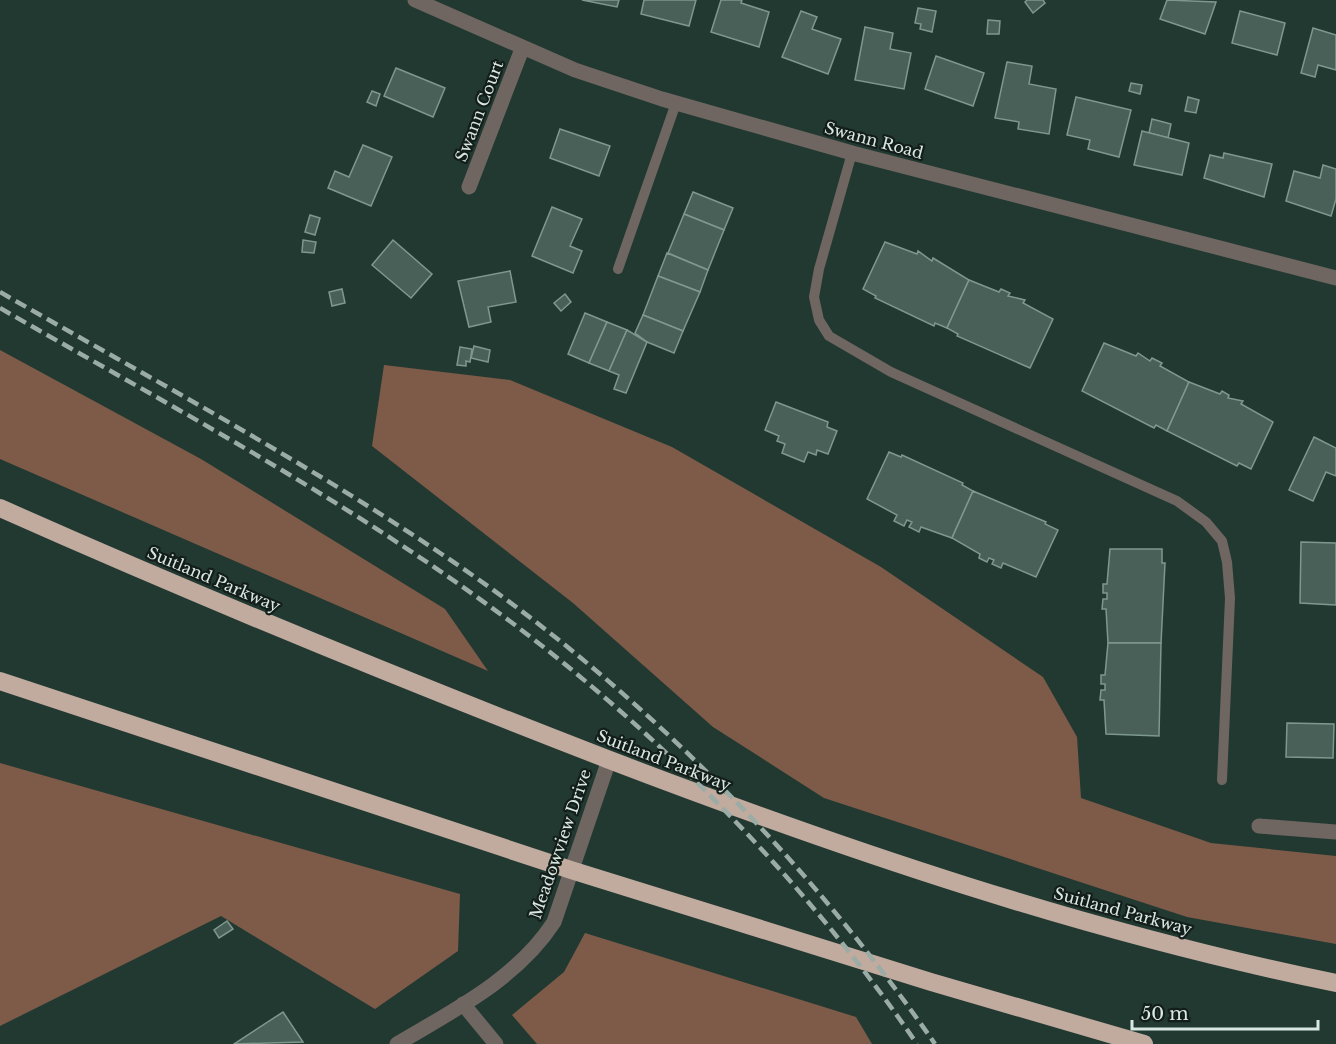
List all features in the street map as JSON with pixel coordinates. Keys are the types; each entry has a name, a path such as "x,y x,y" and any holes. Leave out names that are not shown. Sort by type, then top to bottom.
{"highway":[{"name":"Suitland Parkway","path":"0,508 354,659 772,822 950,882 1132,934 1336,983"},
{"path":"0,681 571,870 931,982 1144,1044"}],"street":[{"name":"Swann Road","path":"414,0 522,49 575,70 676,103 852,153 1336,278"},
{"name":"Swann Court","path":"469,187 522,49"},
{"name":"Meadowview Drive","path":"398,1044 488,990 544,938 554,922 609,760"},
{"path":"1259,826 1336,832"},
{"path":"463,1004 496,1044"}],"lane":[{"path":"618,269 676,103"},
{"path":"852,153 819,269 814,297 819,320 829,336 891,372 1177,501 1206,522 1222,541 1230,598 1222,780"}],"shaded area":[{"path":"0,350 201,459 445,609 488,671 0,459"},
{"path":"384,365 510,380 672,447 881,567 1043,677 1077,737 1081,798 1211,843 1336,856 1336,944 1187,917 824,798 713,727 573,603 372,446"},
{"path":"0,763 460,894 458,951 375,1009 221,916 0,1026"},
{"path":"585,933 856,1017 872,1044 537,1044 512,1015 564,972"}],"building":[{"path":"582,0 619,0 617,7"},
{"path":"644,0 696,0 689,26 641,14"},
{"path":"721,0 742,0 741,3 769,12 759,47 711,32"},
{"path":"1043,0 1045,3 1033,13 1025,2"},
{"path":"1167,0 1216,2 1205,34 1160,19"},
{"path":"918,8 936,11 932,32 920,29 921,24 915,23"},
{"path":"801,11 817,17 812,29 841,39 828,74 782,57"},
{"path":"1240,11 1285,23 1277,55 1232,43"},
{"path":"988,20 1000,21 999,34 987,34"},
{"path":"865,27 893,33 890,49 911,53 904,89 855,80"},
{"path":"1313,28 1336,35 1336,70 1318,65 1315,77 1301,73"},
{"path":"936,56 984,73 973,106 925,89"},
{"path":"1007,62 1032,66 1029,84 1056,89 1049,134 1018,129 1019,122 995,118"},
{"path":"396,68 445,88 433,117 384,96"},
{"path":"1131,83 1142,85 1140,94 1129,91"},
{"path":"372,91 380,94 376,106 367,102"},
{"path":"1076,97 1131,110 1119,157 1088,149 1090,140 1067,135"},
{"path":"1188,97 1199,100 1196,113 1185,111"},
{"path":"1152,119 1171,124 1168,138 1149,133"},
{"path":"560,129 610,146 599,176 550,158"},
{"path":"1142,131 1189,143 1182,175 1134,165"},
{"path":"363,145 392,157 371,206 328,188 335,171 349,177"},
{"path":"1224,153 1272,164 1264,197 1204,178 1210,155 1223,158"},
{"path":"1323,165 1336,169 1336,199 1331,216 1286,201 1294,171 1320,178"},
{"path":"693,192 733,208 724,230 684,214"},
{"path":"552,207 582,219 570,246 582,251 573,273 532,256"},
{"path":"684,214 724,230 708,270 668,253"},
{"path":"310,215 320,218 315,235 305,232"},
{"path":"303,240 316,242 314,253 302,252"},
{"path":"393,240 432,274 411,298 372,265"},
{"path":"885,242 917,254 918,251 969,280 947,328 935,323 934,326 875,298 876,296 863,289"},
{"path":"667,253 708,270 700,292 658,276"},
{"path":"510,271 516,302 488,307 491,322 469,327 458,281"},
{"path":"658,276 700,292 683,331 643,315"},
{"path":"969,280 999,292 1001,289 1010,293 1008,296 1025,300 1023,303 1053,319 1030,368 957,336 958,334 947,328"},
{"path":"342,289 345,303 332,306 329,292"},
{"path":"565,294 571,302 561,311 554,303"},
{"path":"585,313 607,322 589,363 568,354"},
{"path":"643,315 683,331 674,353 647,342 635,333"},
{"path":"607,322 627,330 609,371 589,363"},
{"path":"627,330 647,342 626,393 614,389 619,375 609,371"},
{"path":"1104,343 1136,356 1138,353 1150,361 1152,358 1162,363 1160,366 1189,382 1167,431 1156,425 1154,428 1082,391"},
{"path":"474,346 490,350 488,362 471,358"},
{"path":"460,347 472,349 470,362 466,361 466,366 457,365"},
{"path":"1189,382 1220,394 1222,391 1229,395 1228,398 1243,401 1241,404 1273,422 1251,469 1239,463 1237,466 1167,431"},
{"path":"776,402 828,422 827,427 837,431 828,454 817,450 816,455 808,452 804,462 782,453 785,444 777,441 779,436 765,430"},
{"path":"1314,437 1336,448 1336,476 1326,472 1313,501 1289,490"},
{"path":"889,452 901,457 902,455 963,483 962,485 973,491 952,538 921,527 919,532 909,527 912,522 907,520 904,526 894,521 897,515 867,499"},
{"path":"973,491 1046,522 1045,524 1058,530 1036,577 1003,563 1001,568 992,564 994,560 989,558 987,562 979,558 980,554 952,538"},
{"path":"1301,542 1336,543 1336,605 1300,603"},
{"path":"1110,549 1162,549 1162,563 1165,563 1161,643 1108,643 1106,609 1102,609 1103,599 1107,599 1107,593 1103,593 1103,584 1107,584"},
{"path":"1108,643 1161,643 1159,736 1106,734 1104,700 1100,700 1101,690 1105,690 1105,684 1101,684 1101,675 1105,675"},
{"path":"1287,723 1334,724 1333,758 1286,757"},
{"path":"227,921 233,929 219,938 214,930"},
{"path":"283,1012 303,1042 234,1044"}],"railway":[{"path":"0,292 333,484 440,553 511,603 580,657 646,715 771,839 884,974 935,1044"},
{"path":"0,308 212,429 352,513 487,604 551,653 653,740 749,835 837,937 917,1044"}]}
